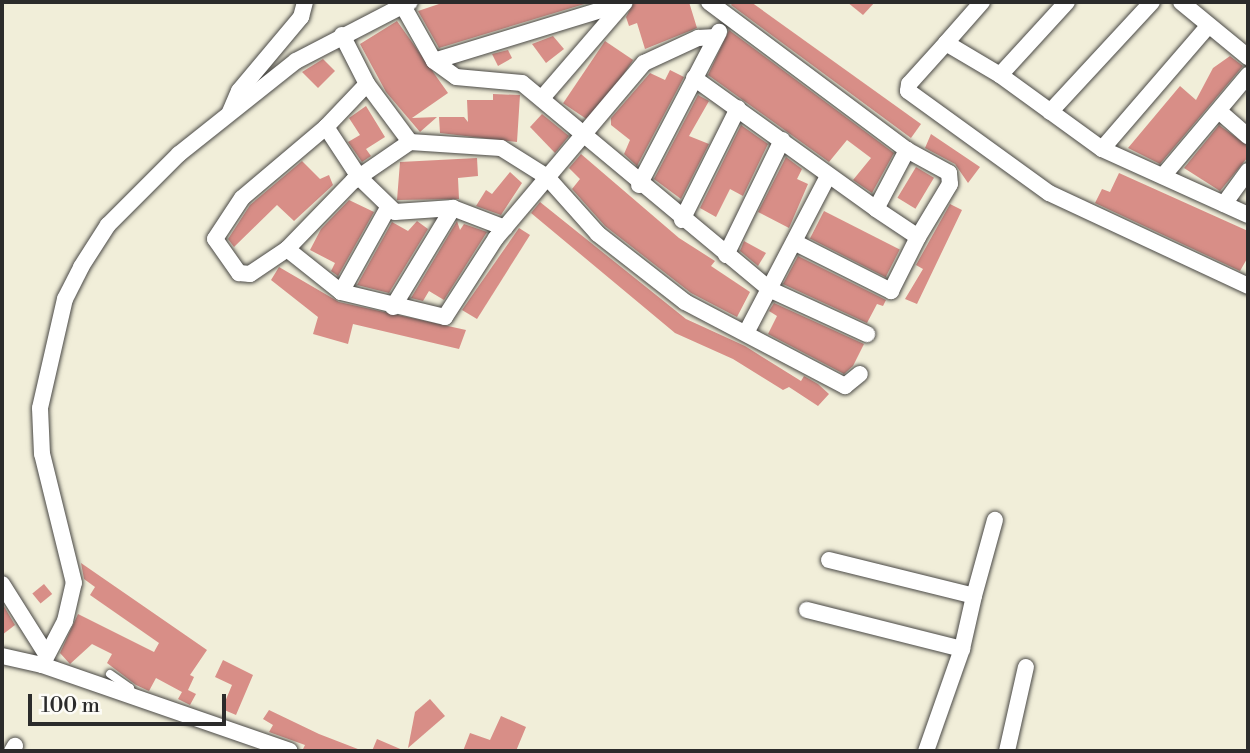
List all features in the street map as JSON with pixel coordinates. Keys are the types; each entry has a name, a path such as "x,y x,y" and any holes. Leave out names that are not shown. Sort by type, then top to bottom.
{"street":[{"path":"229,114 239,91 301,17 305,2"},
{"path":"709,2 907,150 951,178 891,291 794,242"},
{"path":"982,2 909,84 908,91 1049,193 1248,286"},
{"path":"1000,75 1067,2"},
{"path":"1050,112 1152,2"},
{"path":"1181,2 1248,57"},
{"path":"434,61 627,3"},
{"path":"543,97 627,3"},
{"path":"44,660 65,621 74,583 41,454 40,408 65,299 108,225 179,153 296,61 406,4 434,61 464,80 517,81 543,97 639,185 769,289 867,334"},
{"path":"639,185 727,18"},
{"path":"1102,149 1208,26"},
{"path":"342,36 366,84 410,142"},
{"path":"287,249 341,292 393,307 445,317 505,228 547,177 586,137 644,63 698,38 716,37"},
{"path":"946,43 1000,75 1102,149 1248,215"},
{"path":"1163,176 1220,112 1248,75"},
{"path":"694,78 828,176 918,237"},
{"path":"366,84 326,127 242,198 215,239 218,249 244,275 287,249 359,177 410,142 505,149 547,177 598,234 685,302 845,386 860,374"},
{"path":"682,220 738,108"},
{"path":"1220,112 1248,136"},
{"path":"326,127 359,177 388,208 403,214 453,208 505,228"},
{"path":"726,255 782,140"},
{"path":"876,209 889,193 907,150"},
{"path":"1224,204 1248,171"},
{"path":"746,333 828,176"},
{"path":"341,292 388,208"},
{"path":"393,307 453,208"},
{"path":"926,751 962,649 995,520"},
{"path":"830,560 974,596"},
{"path":"2,584 44,660"},
{"path":"807,610 962,649"},
{"path":"2,656 44,660 133,700 290,751"},
{"path":"1007,751 1026,667"}],"lane":[{"path":"110,674 130,688 133,700"}],"building":[{"path":"445,2 591,2 439,48 418,11"},
{"path":"634,2 689,2 697,28 645,49 637,23 629,26 626,17"},
{"path":"733,2 751,2 921,124 911,138 731,5"},
{"path":"847,2 875,2 863,15"},
{"path":"397,21 448,93 412,118 437,117 420,132 386,92 360,44"},
{"path":"729,30 894,153 872,193 853,180 871,158 847,140 829,162 708,75"},
{"path":"553,36 564,49 546,63 532,44"},
{"path":"605,41 633,60 591,122 563,103"},
{"path":"508,50 512,58 498,66 492,54"},
{"path":"1230,56 1243,66 1160,164 1128,148 1180,86 1196,100 1213,68"},
{"path":"323,59 335,71 318,88 302,72"},
{"path":"670,70 684,77 637,166 624,154 630,140 611,125 611,118 650,73 665,80"},
{"path":"493,94 520,95 517,142 440,133 439,117 464,117 468,122 467,100 493,100"},
{"path":"698,95 709,101 689,136 709,144 681,199 654,179"},
{"path":"366,106 385,137 366,149 371,156 362,162 348,142 360,135 349,118"},
{"path":"542,114 569,136 555,153 530,127"},
{"path":"741,125 768,144 743,196 730,189 716,217 700,208"},
{"path":"1219,125 1248,146 1248,157 1220,191 1184,168"},
{"path":"931,134 980,167 968,183 955,164 925,148"},
{"path":"581,154 679,238 715,261 711,266 750,292 737,317 691,293 605,226 572,189 580,179 569,168"},
{"path":"786,157 802,169 797,179 808,184 789,228 758,212"},
{"path":"477,158 478,176 458,178 459,199 397,200 400,162"},
{"path":"302,161 320,179 329,175 333,185 294,221 277,205 234,247 228,239 250,205"},
{"path":"916,167 934,178 915,209 897,198"},
{"path":"510,172 522,183 501,215 476,206 486,190 492,194"},
{"path":"1119,173 1248,231 1248,257 1240,271 1095,203 1102,189 1110,192"},
{"path":"349,200 374,212 338,276 331,271 335,263 310,250 321,229"},
{"path":"540,202 686,319 745,346 801,381 804,376 829,394 818,406 789,387 783,390 733,359 675,333 531,213"},
{"path":"950,204 962,210 917,304 905,299 923,269 916,265"},
{"path":"824,211 900,250 886,277 810,239"},
{"path":"417,221 428,229 389,293 357,285 392,222 408,231"},
{"path":"457,221 460,230 464,224 487,232 444,300 429,291 423,301 411,298"},
{"path":"519,228 530,235 477,319 462,310"},
{"path":"744,241 766,253 758,266 740,251"},
{"path":"798,256 886,300 883,306 877,304 867,323 783,284"},
{"path":"279,267 339,302 466,330 459,349 353,324 348,344 313,334 318,317 271,280"},
{"path":"774,303 864,344 853,366 844,374 768,334 777,316 769,311"},
{"path":"81,563 207,650 190,675 194,677 188,690 196,694 190,705 178,699 182,692 156,678 149,691 136,685 107,663 112,654 92,644 70,664 60,653 78,614 154,652 159,643 90,595 95,587 84,579"},
{"path":"44,584 52,594 41,604 32,593"},
{"path":"2,603 15,625 2,635"},
{"path":"223,660 253,675 236,715 222,709 232,685 215,677"},
{"path":"430,699 445,716 408,748 415,712"},
{"path":"269,710 363,751 302,751 305,745 269,732 273,725 263,719"},
{"path":"501,716 526,727 516,751 463,751 470,733 490,740"},
{"path":"377,739 405,751 372,751"}]}
